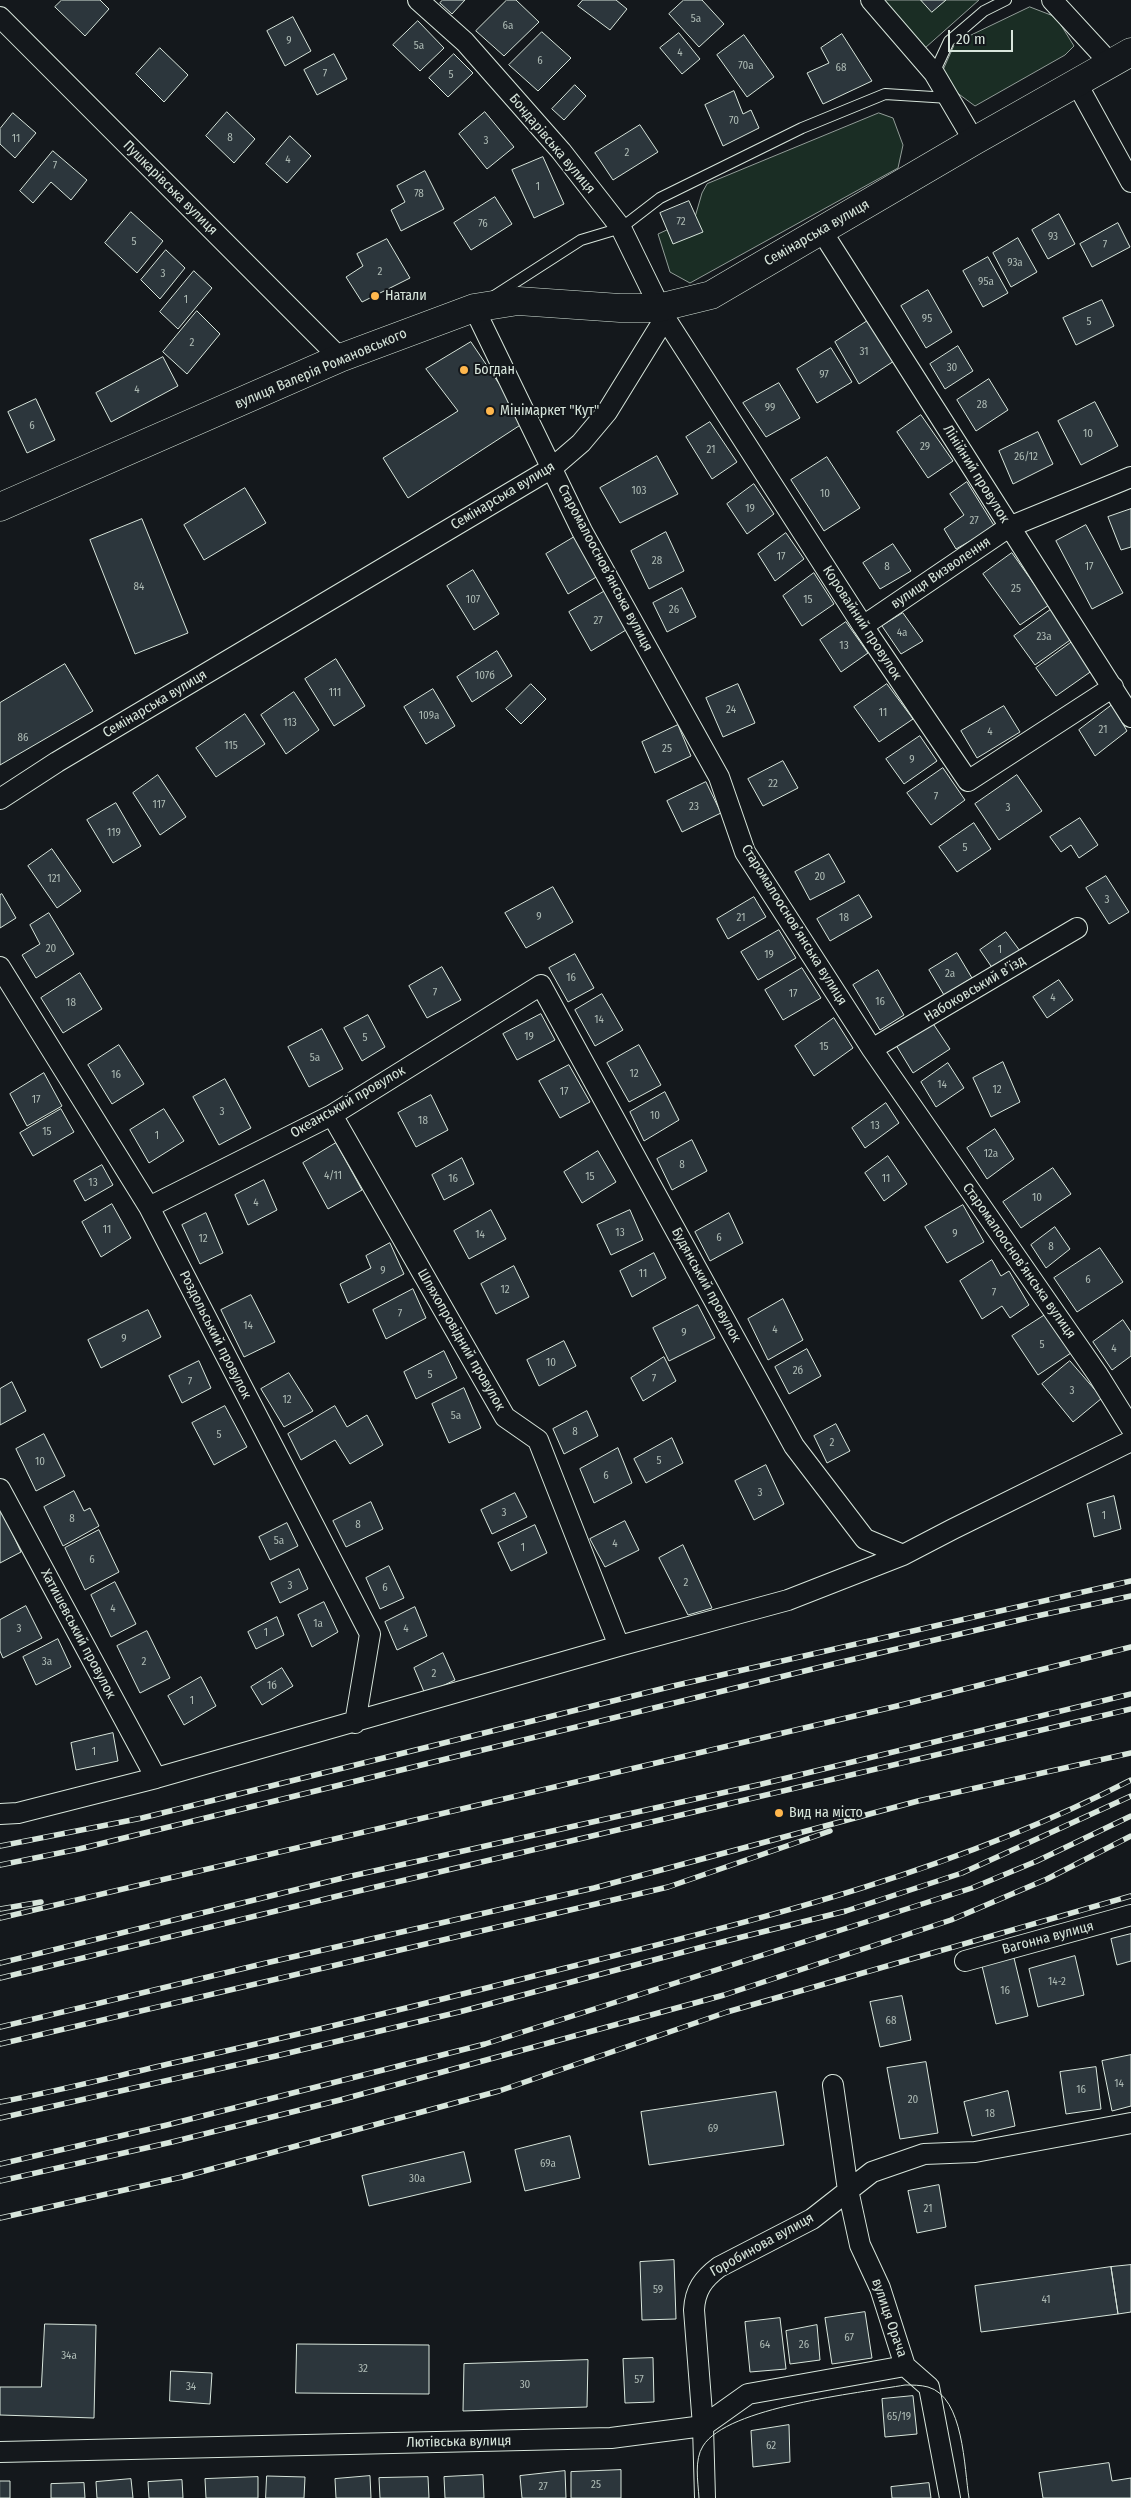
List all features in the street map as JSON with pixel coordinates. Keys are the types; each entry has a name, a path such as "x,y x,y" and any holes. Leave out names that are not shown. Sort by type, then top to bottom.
{"street":[{"name":"Бондарівська вулиця","path":"418,0 465,42 561,151 622,228 662,313"},
{"path":"871,0 934,73 974,140"},
{"path":"1052,0 1120,58"},
{"name":"Пушкарівська вулиця","path":"0,17 340,358"},
{"name":"Семінарська вулиця","path":"0,798 552,468 581,443 607,412 662,313 710,295 974,140 1120,58"},
{"path":"1076,82 1131,182"},
{"name":"Лінійний провулок","path":"821,230 1131,717"},
{"name":"вулиця Валерія Романовського","path":"0,507 340,358 474,308 518,301 662,313"},
{"name":"Старомалооснов’янська вулиця","path":"474,308 582,531 719,777 745,852 872,1049 1098,1375 1131,1428"},
{"name":"Коровайний провулок","path":"662,313 863,626 968,781 1113,687"},
{"name":"вулиця Визволення","path":"863,626 1009,527 1131,477"},
{"name":"Набоковський в’їзд","path":"872,1049 1077,928"},
{"name":"Роздольський провулок","path":"0,967 149,1207 370,1634 355,1723"},
{"name":"Океанський провулок","path":"149,1207 332,1115 541,985"},
{"name":"Будянський провулок","path":"541,985 794,1446 865,1539 904,1555"},
{"name":"Шляхопровідний провулок","path":"332,1115 505,1417 538,1440 619,1646"},
{"path":"0,1814 18,1812 156,1778 355,1723 619,1646 788,1600 904,1555 1131,1441"},
{"name":"Хатишевський провулок","path":"0,1489 156,1778"},
{"name":"Вагонна вулиця","path":"965,1961 1131,1915"},
{"name":"вулиця Орача","path":"833,2085 848,2190 860,2245 880,2288 905,2366 929,2387 950,2498"},
{"name":"Горобинова вулиця","path":"705,2498 703,2426 694,2310 695,2296 700,2285 719,2267 812,2218 872,2172 924,2154 975,2152 1131,2123"},
{"name":"Лютівська вулиця","path":"0,2452 611,2438 703,2426 748,2394 905,2366"}],"lane":[{"path":"934,73 949,41 984,11 1006,0"},
{"path":"474,308 581,240 622,228 660,198 802,128 885,94 949,98"}],"green space":[{"path":"883,0 979,0 925,48"},
{"path":"1030,7 1056,17 1074,46 1065,55 975,106 956,92 943,70 955,43"},
{"path":"879,113 893,118 903,145 898,168 690,283 670,272 658,234 695,217 702,193 707,184"}],"building":[{"path":"62,0 100,0 109,9 85,36 55,7"},
{"path":"443,0 465,0 452,14 440,3"},
{"path":"507,0 516,0 539,22 504,56 476,31"},
{"path":"583,0 616,0 627,9 610,30 578,6"},
{"path":"684,0 702,0 724,24 699,47 669,14"},
{"path":"921,0 946,0 932,12"},
{"path":"293,17 311,51 285,66 267,31"},
{"path":"418,21 444,48 420,71 393,45"},
{"path":"542,32 571,58 538,91 509,65"},
{"path":"679,33 700,59 682,74 660,48"},
{"path":"842,34 872,81 823,104 807,73 829,63 821,48"},
{"path":"744,35 774,77 747,97 717,55"},
{"path":"160,48 188,75 164,102 136,74"},
{"path":"334,54 347,79 317,95 304,70"},
{"path":"454,54 473,73 448,97 429,78"},
{"path":"575,85 586,96 564,120 552,109"},
{"path":"734,91 743,114 751,110 759,128 723,146 705,105"},
{"path":"227,112 255,139 234,163 206,136"},
{"path":"485,112 514,147 487,169 459,134"},
{"path":"13,113 36,133 15,158 0,144 0,129"},
{"path":"640,125 658,152 613,180 595,153"},
{"path":"290,136 311,156 287,183 266,164"},
{"path":"53,151 87,180 71,200 51,182 33,203 20,191"},
{"path":"543,157 564,204 534,218 512,170"},
{"path":"425,171 444,209 401,231 391,210 405,202 397,186"},
{"path":"495,197 512,224 471,250 454,223"},
{"path":"689,201 703,232 673,244 660,213"},
{"path":"131,212 163,241 137,273 105,243"},
{"path":"1059,214 1075,244 1048,259 1032,230"},
{"path":"1118,223 1130,247 1092,267 1080,244"},
{"path":"1018,238 1037,272 1011,287 993,253"},
{"path":"387,239 410,278 362,302 346,277 363,266 357,254"},
{"path":"166,250 185,268 160,299 141,280"},
{"path":"988,257 1008,293 983,307 963,271"},
{"path":"194,271 212,288 178,329 160,312"},
{"path":"928,290 952,332 926,348 901,306"},
{"path":"1102,300 1114,326 1076,345 1063,318"},
{"path":"197,311 220,334 187,374 163,352"},
{"path":"869,320 894,361 859,384 835,342"},
{"path":"471,342 525,422 408,498 383,458 458,411 426,369"},
{"path":"958,346 973,371 945,389 930,364"},
{"path":"831,348 852,382 817,403 797,369"},
{"path":"163,357 178,386 111,422 96,393"},
{"path":"989,379 1008,410 976,431 957,400"},
{"path":"779,383 800,418 766,437 743,403"},
{"path":"36,399 55,440 27,453 8,412"},
{"path":"1095,402 1118,446 1081,465 1058,421"},
{"path":"921,415 953,461 928,478 897,432"},
{"path":"710,422 737,462 712,479 686,437"},
{"path":"1038,432 1053,464 1013,484 999,451"},
{"path":"657,456 678,494 620,523 600,488"},
{"path":"827,457 860,508 824,531 791,480"},
{"path":"967,482 995,527 956,549 944,529 964,515 950,494"},
{"path":"754,484 774,514 747,534 727,504"},
{"path":"245,488 266,523 204,560 184,525"},
{"path":"1131,509 1131,547 1121,550 1108,517"},
{"path":"142,519 188,633 135,654 90,540"},
{"path":"1086,525 1123,593 1092,609 1056,541"},
{"path":"666,532 684,571 649,589 631,551"},
{"path":"786,533 804,559 775,581 758,554"},
{"path":"576,536 598,576 568,594 546,554"},
{"path":"893,544 911,571 880,589 863,563"},
{"path":"1012,553 1049,605 1020,625 983,574"},
{"path":"473,570 499,614 474,630 447,586"},
{"path":"814,573 834,604 802,626 783,596"},
{"path":"682,588 696,617 667,632 653,603"},
{"path":"605,591 626,630 591,651 569,612"},
{"path":"1053,608 1073,638 1035,665 1014,636"},
{"path":"903,613 923,641 901,654 882,626"},
{"path":"846,622 868,653 841,672 820,640"},
{"path":"1076,639 1096,668 1056,696 1036,668"},
{"path":"497,651 512,676 472,702 457,677"},
{"path":"336,659 365,706 334,726 305,679"},
{"path":"65,664 93,711 0,765 0,703"},
{"path":"531,684 546,699 521,724 506,709"},
{"path":"738,684 755,723 723,737 706,698"},
{"path":"887,684 913,719 879,742 854,707"},
{"path":"433,689 455,726 426,744 404,707"},
{"path":"294,692 319,730 286,754 261,715"},
{"path":"1112,705 1127,731 1095,756 1079,730"},
{"path":"1004,706 1020,732 977,758 961,731"},
{"path":"245,714 265,744 216,777 196,748"},
{"path":"678,725 691,756 655,773 642,742"},
{"path":"920,736 937,761 904,784 886,759"},
{"path":"783,761 798,788 763,806 748,779"},
{"path":"943,768 965,800 931,825 907,793"},
{"path":"158,775 186,817 160,835 133,793"},
{"path":"1017,775 1042,811 999,840 975,804"},
{"path":"706,782 721,813 682,832 667,801"},
{"path":"116,803 141,846 113,863 87,820"},
{"path":"1080,818 1098,845 1079,858 1071,845 1061,852 1050,837"},
{"path":"974,823 991,849 957,872 939,847"},
{"path":"52,849 81,891 57,908 28,866"},
{"path":"829,854 845,882 810,900 795,872"},
{"path":"1106,876 1129,912 1109,924 1086,888"},
{"path":"553,887 573,922 526,948 505,913"},
{"path":"2,894 16,918 0,928 0,895"},
{"path":"859,895 872,917 830,941 817,919"},
{"path":"754,897 766,917 728,939 717,919"},
{"path":"49,913 74,954 36,978 22,955 40,944 30,925"},
{"path":"779,930 796,958 758,980 741,952"},
{"path":"1006,932 1020,951 993,969 980,950"},
{"path":"957,953 972,978 944,995 929,970"},
{"path":"575,954 594,988 568,1002 549,968"},
{"path":"442,967 461,1000 427,1018 409,986"},
{"path":"802,968 821,998 783,1020 765,990"},
{"path":"878,970 904,1015 880,1030 853,985"},
{"path":"80,973 102,1009 63,1033 41,998"},
{"path":"1059,980 1073,1000 1047,1018 1033,997"},
{"path":"602,994 623,1030 595,1046 575,1010"},
{"path":"541,1014 555,1040 517,1060 503,1034"},
{"path":"368,1015 385,1047 362,1061 344,1028"},
{"path":"834,1018 853,1048 814,1076 795,1046"},
{"path":"932,1022 950,1049 913,1073 896,1045"},
{"path":"322,1029 343,1069 309,1087 288,1047"},
{"path":"119,1045 144,1084 112,1104 88,1065"},
{"path":"639,1045 661,1085 629,1102 607,1063"},
{"path":"1003,1062 1020,1102 991,1117 973,1078"},
{"path":"948,1063 964,1088 936,1107 921,1082"},
{"path":"569,1065 590,1102 560,1118 539,1081"},
{"path":"44,1073 62,1106 27,1126 10,1094"},
{"path":"225,1079 251,1128 219,1145 193,1097"},
{"path":"665,1092 679,1120 644,1141 630,1112"},
{"path":"431,1095 448,1130 416,1147 398,1113"},
{"path":"886,1103 899,1123 865,1148 852,1128"},
{"path":"61,1109 74,1132 33,1156 20,1133"},
{"path":"164,1109 184,1141 149,1163 130,1130"},
{"path":"995,1129 1014,1159 987,1179 967,1148"},
{"path":"692,1140 707,1171 672,1190 657,1159"},
{"path":"336,1143 362,1190 328,1209 303,1163"},
{"path":"598,1151 616,1182 582,1203 564,1172"},
{"path":"888,1156 907,1184 884,1201 865,1173"},
{"path":"462,1158 474,1184 444,1200 432,1175"},
{"path":"102,1165 113,1185 85,1201 74,1181"},
{"path":"1053,1168 1071,1194 1021,1228 1003,1202"},
{"path":"264,1180 277,1210 248,1225 235,1195"},
{"path":"112,1204 131,1238 101,1257 82,1222"},
{"path":"963,1205 984,1242 947,1263 925,1227"},
{"path":"491,1210 506,1239 469,1259 454,1231"},
{"path":"630,1210 643,1240 611,1255 597,1225"},
{"path":"206,1213 223,1253 200,1264 182,1225"},
{"path":"729,1213 743,1243 710,1261 695,1232"},
{"path":"1055,1227 1070,1249 1046,1268 1031,1245"},
{"path":"390,1243 404,1274 348,1303 340,1284 371,1268 366,1256"},
{"path":"1100,1248 1123,1282 1077,1312 1054,1278"},
{"path":"654,1253 666,1278 632,1297 620,1271"},
{"path":"992,1260 1001,1276 1009,1271 1029,1305 1010,1318 1002,1306 982,1319 960,1281"},
{"path":"514,1266 529,1297 496,1314 481,1284"},
{"path":"413,1289 426,1318 386,1339 373,1310"},
{"path":"251,1295 275,1342 244,1357 221,1310"},
{"path":"783,1299 803,1340 768,1360 748,1319"},
{"path":"698,1305 715,1338 669,1361 653,1328"},
{"path":"148,1310 161,1337 101,1368 88,1340"},
{"path":"1045,1315 1071,1353 1038,1375 1012,1336"},
{"path":"1123,1320 1131,1332 1131,1356 1112,1370 1093,1342"},
{"path":"564,1341 576,1366 539,1386 527,1360"},
{"path":"807,1349 821,1376 789,1394 775,1367"},
{"path":"444,1351 457,1378 416,1399 404,1372"},
{"path":"664,1357 676,1381 643,1401 631,1378"},
{"path":"199,1361 211,1388 182,1403 169,1376"},
{"path":"1070,1361 1102,1398 1073,1422 1042,1384"},
{"path":"289,1373 313,1411 284,1427 261,1389"},
{"path":"12,1382 26,1411 0,1425 0,1389"},
{"path":"464,1388 481,1428 449,1443 432,1404"},
{"path":"225,1406 247,1447 214,1465 192,1423"},
{"path":"335,1406 347,1427 367,1415 383,1445 350,1464 335,1440 301,1460 288,1434"},
{"path":"587,1411 598,1436 564,1454 553,1429"},
{"path":"836,1424 850,1451 827,1463 814,1436"},
{"path":"44,1434 65,1476 36,1491 16,1449"},
{"path":"672,1438 683,1463 646,1483 634,1459"},
{"path":"618,1448 632,1483 594,1503 580,1469"},
{"path":"766,1465 784,1504 754,1520 735,1481"},
{"path":"74,1491 84,1511 90,1508 99,1526 63,1546 44,1507"},
{"path":"515,1493 527,1517 492,1534 481,1510"},
{"path":"1114,1496 1121,1529 1094,1537 1087,1504"},
{"path":"371,1502 383,1529 346,1547 333,1521"},
{"path":"0,1509 21,1552 0,1563"},
{"path":"625,1521 639,1550 605,1567 590,1539"},
{"path":"287,1523 298,1546 270,1560 259,1537"},
{"path":"535,1525 547,1553 511,1571 498,1543"},
{"path":"99,1530 119,1572 85,1590 65,1548"},
{"path":"683,1545 712,1608 688,1615 659,1558"},
{"path":"389,1566 404,1598 380,1609 366,1578"},
{"path":"299,1569 308,1589 280,1603 271,1583"},
{"path":"115,1582 136,1624 111,1637 91,1595"},
{"path":"324,1602 338,1632 312,1647 298,1615"},
{"path":"26,1606 42,1638 3,1658 0,1651 0,1620"},
{"path":"415,1607 427,1636 397,1650 385,1622"},
{"path":"277,1617 284,1635 256,1649 248,1632"},
{"path":"147,1631 170,1678 140,1693 117,1646"},
{"path":"58,1639 71,1667 36,1685 23,1657"},
{"path":"443,1653 455,1680 425,1694 414,1668"},
{"path":"282,1668 293,1686 262,1705 251,1687"},
{"path":"201,1677 216,1706 184,1725 168,1696"},
{"path":"113,1733 118,1761 76,1770 71,1743"},
{"path":"1131,1934 1131,1961 1117,1965 1111,1939"},
{"path":"1075,1956 1084,1995 1038,2007 1029,1969"},
{"path":"1014,1958 1028,2016 996,2024 982,1966"},
{"path":"902,1996 911,2040 880,2047 870,2002"},
{"path":"1131,2055 1131,2106 1112,2111 1102,2061"},
{"path":"926,2062 938,2133 900,2139 887,2068"},
{"path":"1096,2067 1101,2109 1066,2114 1060,2072"},
{"path":"1008,2091 1015,2126 972,2136 964,2102"},
{"path":"776,2092 784,2145 649,2165 641,2112"},
{"path":"570,2136 580,2178 525,2191 515,2150"},
{"path":"464,2152 471,2182 369,2206 362,2176"},
{"path":"939,2185 946,2227 917,2233 908,2191"},
{"path":"674,2260 676,2319 642,2320 640,2262"},
{"path":"1131,2265 1131,2312 1118,2314 1111,2267"},
{"path":"1111,2267 1118,2314 981,2332 975,2286"},
{"path":"865,2312 872,2358 832,2364 825,2318"},
{"path":"780,2318 786,2369 750,2372 745,2322"},
{"path":"45,2324 96,2325 94,2418 0,2415 0,2387 41,2387"},
{"path":"817,2325 820,2360 790,2364 786,2331"},
{"path":"297,2344 429,2345 429,2394 296,2393"},
{"path":"653,2358 654,2402 625,2403 623,2359"},
{"path":"588,2360 587,2407 463,2411 464,2364"},
{"path":"171,2371 212,2373 210,2404 170,2401"},
{"path":"913,2396 917,2434 885,2437 882,2399"},
{"path":"789,2425 790,2462 753,2467 751,2431"},
{"path":"1109,2463 1112,2481 1131,2478 1131,2498 1043,2498 1039,2473"},
{"path":"621,2470 621,2498 571,2498 571,2472"},
{"path":"565,2471 566,2498 522,2498 520,2476"},
{"path":"483,2475 484,2498 445,2498 444,2477"},
{"path":"267,2476 305,2477 304,2498 266,2498"},
{"path":"370,2476 371,2498 336,2498 335,2479"},
{"path":"258,2477 258,2498 206,2498 205,2479"},
{"path":"428,2477 429,2498 380,2498 379,2478"},
{"path":"131,2479 133,2498 97,2498 96,2482"},
{"path":"182,2480 183,2498 149,2498 148,2482"},
{"path":"0,2481 10,2481 10,2498 0,2498"},
{"path":"84,2483 85,2498 51,2498 51,2484"},
{"path":"929,2483 931,2498 892,2498 891,2487"}],"tram line":[{"path":"699,2498 697,2471 698,2458 703,2446 717,2433 738,2421 796,2404 905,2385 928,2387 940,2393 949,2404 960,2435 969,2498"}],"railway":[{"path":"0,1846 142,1818 673,1686 1131,1581"},
{"path":"0,1865 79,1849 833,1664 1032,1617 1131,1596"},
{"path":"0,1918 897,1706 1131,1647"},
{"path":"0,1963 347,1877 762,1784 1131,1694"},
{"path":"0,1978 350,1893 1131,1709"},
{"path":"0,2027 266,1963 594,1888 918,1801 1131,1753"},
{"path":"0,2102 352,2021 760,1918 912,1872 986,1845 1059,1814 1131,1780"},
{"path":"0,2118 276,2056 459,2012 846,1911 962,1873 1131,1796"},
{"path":"0,2164 167,2125 485,2044 972,1888 1037,1861 1131,1816"},
{"path":"0,2044 668,1887 830,1831"},
{"path":"0,2181 172,2142 340,2100 724,1995 951,1920 1047,1879 1131,1836"},
{"path":"0,2218 182,2177 499,2091 727,2012 1131,1896"},
{"path":"0,1909 41,1902"}],"place":[{"name":"Натали","path":"375,296"},
{"name":"Богдан","path":"464,370"},
{"name":"Мінімаркет \"Кут\"","path":"490,411"},
{"name":"Вид на місто","path":"779,1813"}]}
